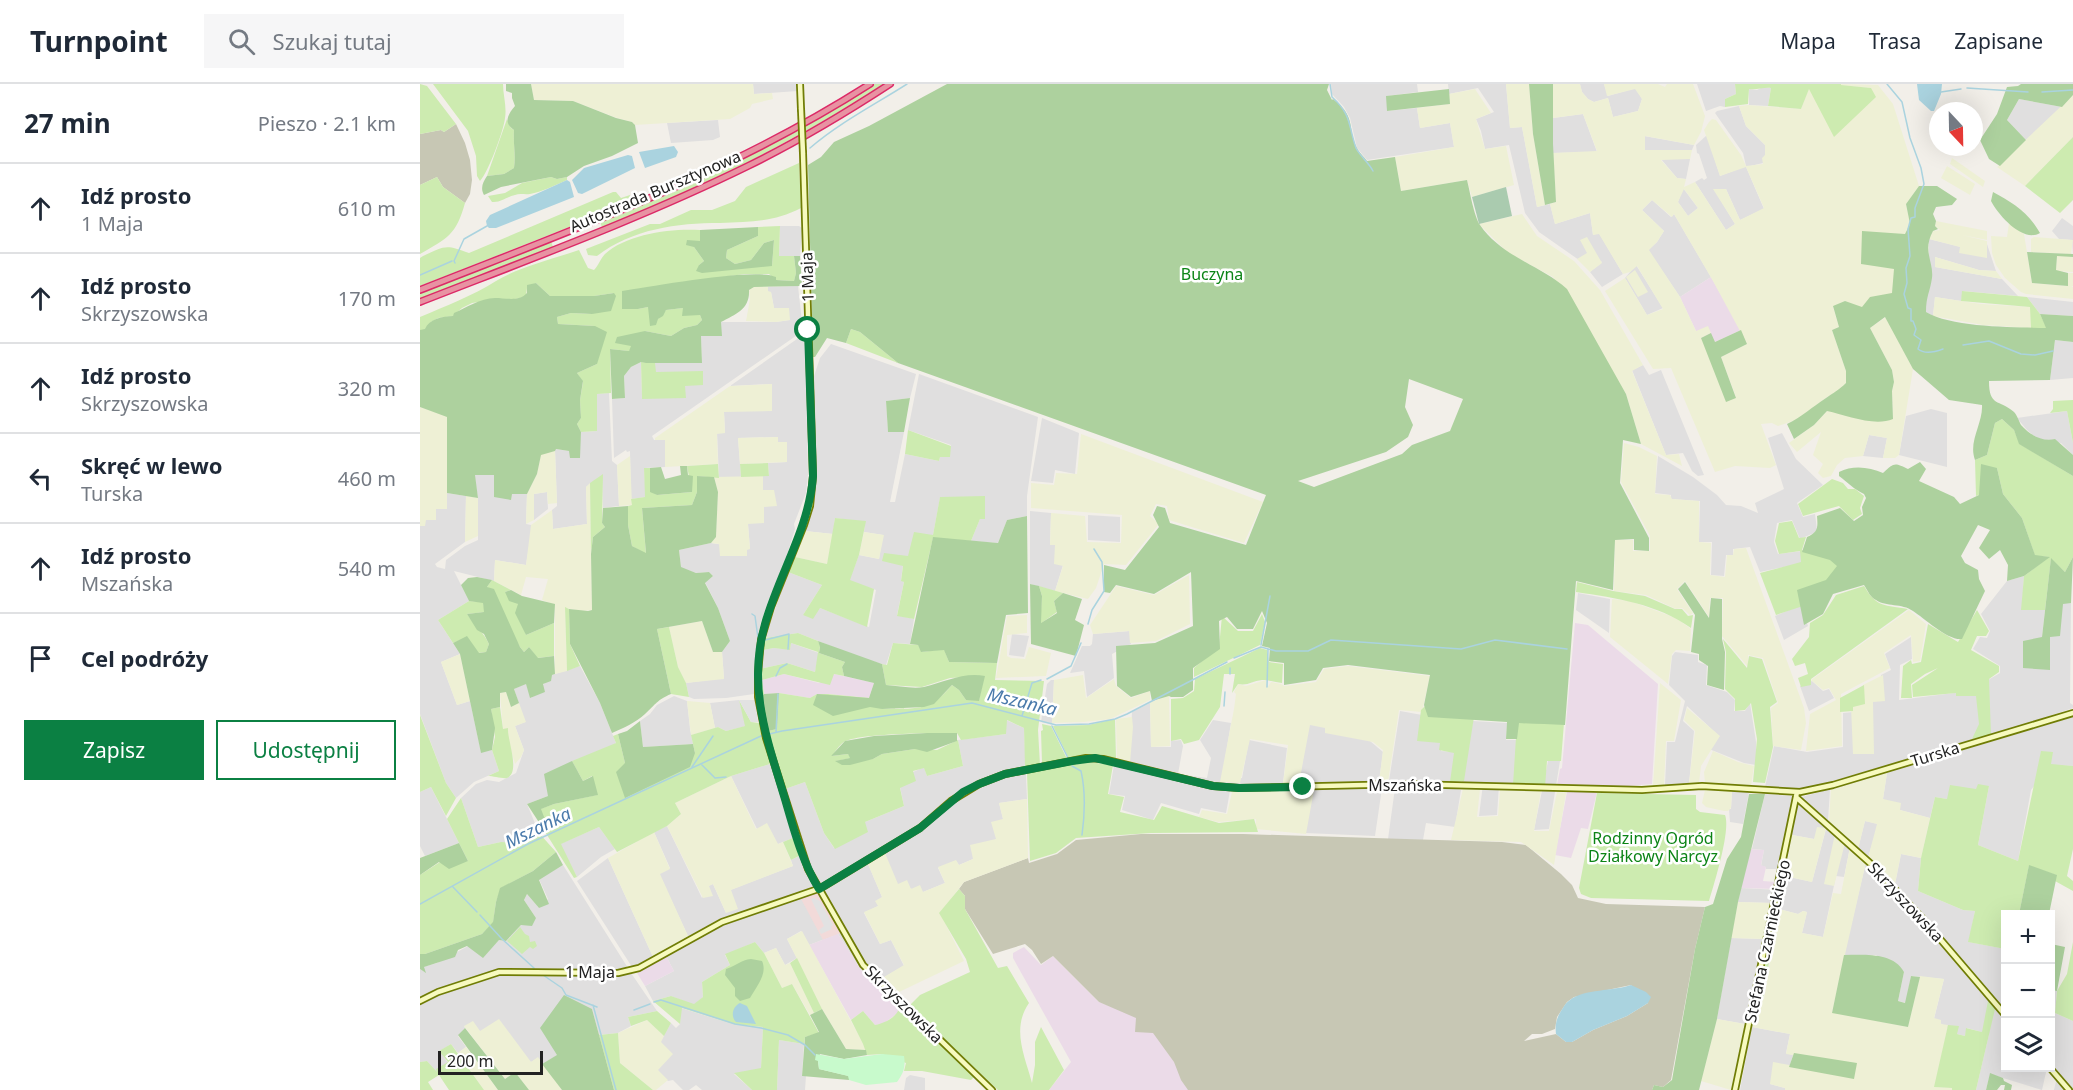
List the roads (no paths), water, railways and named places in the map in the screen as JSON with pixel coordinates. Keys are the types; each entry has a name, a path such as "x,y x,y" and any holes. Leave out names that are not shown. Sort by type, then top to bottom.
{"highway":[{"name":"Autostrada Bursztynowa","path":"420,290 704,175 796,129 870,84"},
{"name":"Autostrada Bursztynowa","path":"420,302 695,191 797,140 890,84"}],"street":[{"name":"1 Maja","path":"764,731 758,683 761,640 771,607 804,525 812,494 800,84"},
{"name":"Turska","path":"1797,795 2073,713"},
{"name":"Skrzyszowska","path":"764,731 801,852 819,889 863,965 992,1090"},
{"name":"Mszańska","path":"819,889 920,828 963,792 990,779 1024,770 1095,758 1213,786 1226,787 1406,784 1642,790 1702,786 1789,792 1797,795"},
{"name":"Skrzyszowska","path":"1797,795 1877,870 1923,919 2001,1010"},
{"name":"Stefana Czarnieckiego","path":"1735,1090 1797,795"},
{"name":"1 Maja","path":"420,1001 438,992 499,972 618,973 632,971 722,922 819,889"},
{"path":"2053,1072 2069,1090"}],"water":[{"path":"1917,84 1942,84 1938,102 1929,102 1929,109 1919,100"},
{"path":"674,146 678,152 676,157 645,168 639,152"},
{"path":"628,155 632,156 635,168 582,194 578,193 572,180 584,168"},
{"path":"567,180 570,182 574,197 496,228 487,226 486,221 490,215"},
{"path":"1631,985 1651,997 1648,1003 1627,1016 1593,1030 1572,1042 1566,1042 1556,1034 1558,1017 1565,1005 1576,996"},
{"path":"740,1003 747,1006 756,1024 736,1022 733,1011"}],"waterway":[{"path":"810,148 845,122 907,84"},
{"path":"1330,84 1332,97 1346,115 1356,148 1373,171"},
{"path":"1887,84 1902,102 1924,184 1915,208 1915,217 1911,218 1908,229 1910,256 1906,268 1907,283 1904,294 1908,308 1911,309 1911,321 1916,329 1914,335 1921,340 1918,349 1927,352 1943,349"},
{"path":"1967,88 2028,92"},
{"path":"1941,92 1961,89"},
{"path":"2042,92 2073,90"},
{"path":"455,263 464,239 487,226"},
{"path":"420,275 452,261"},
{"path":"1963,345 1989,341 2021,354 2035,355 2053,351"},
{"path":"1088,624 1092,610 1104,591 1102,562 1094,549"},
{"path":"1261,645 1270,596"},
{"path":"752,614 755,616 758,638"},
{"path":"765,640 789,634 788,649"},
{"name":"Mszanka","path":"1234,658 1261,647 1276,651 1308,651 1331,640 1461,649 1495,640 1567,649"},
{"path":"1047,679 1071,666 1081,643"},
{"path":"1267,687 1268,649"},
{"name":"Mszanka","path":"420,904 528,844 761,736 972,703 1056,725 1089,724 1127,714 1227,662"},
{"path":"776,676 780,668 787,664"},
{"path":"1230,668 1230,674"},
{"path":"1022,716 1032,683 1041,680"},
{"path":"1224,706 1225,692"},
{"path":"776,732 778,694"},
{"path":"1052,726 1068,758"},
{"path":"692,767 713,736"},
{"path":"702,765 715,778 726,777"},
{"path":"1072,766 1081,771 1083,779 1085,803 1082,835"},
{"path":"453,887 477,912"},
{"path":"480,915 534,968"},
{"path":"543,975 562,988 566,995 597,1007"},
{"path":"654,1002 661,1000 735,1024 788,1035 805,1045 815,1055"},
{"path":"634,1010 650,1004"},
{"path":"593,1005 616,1090"}],"park label":[{"name":"Buczyna","path":"1212,274"},
{"name":"Rodzinny Ogród Działkowy Narcyz","path":"1653,847"}]}
